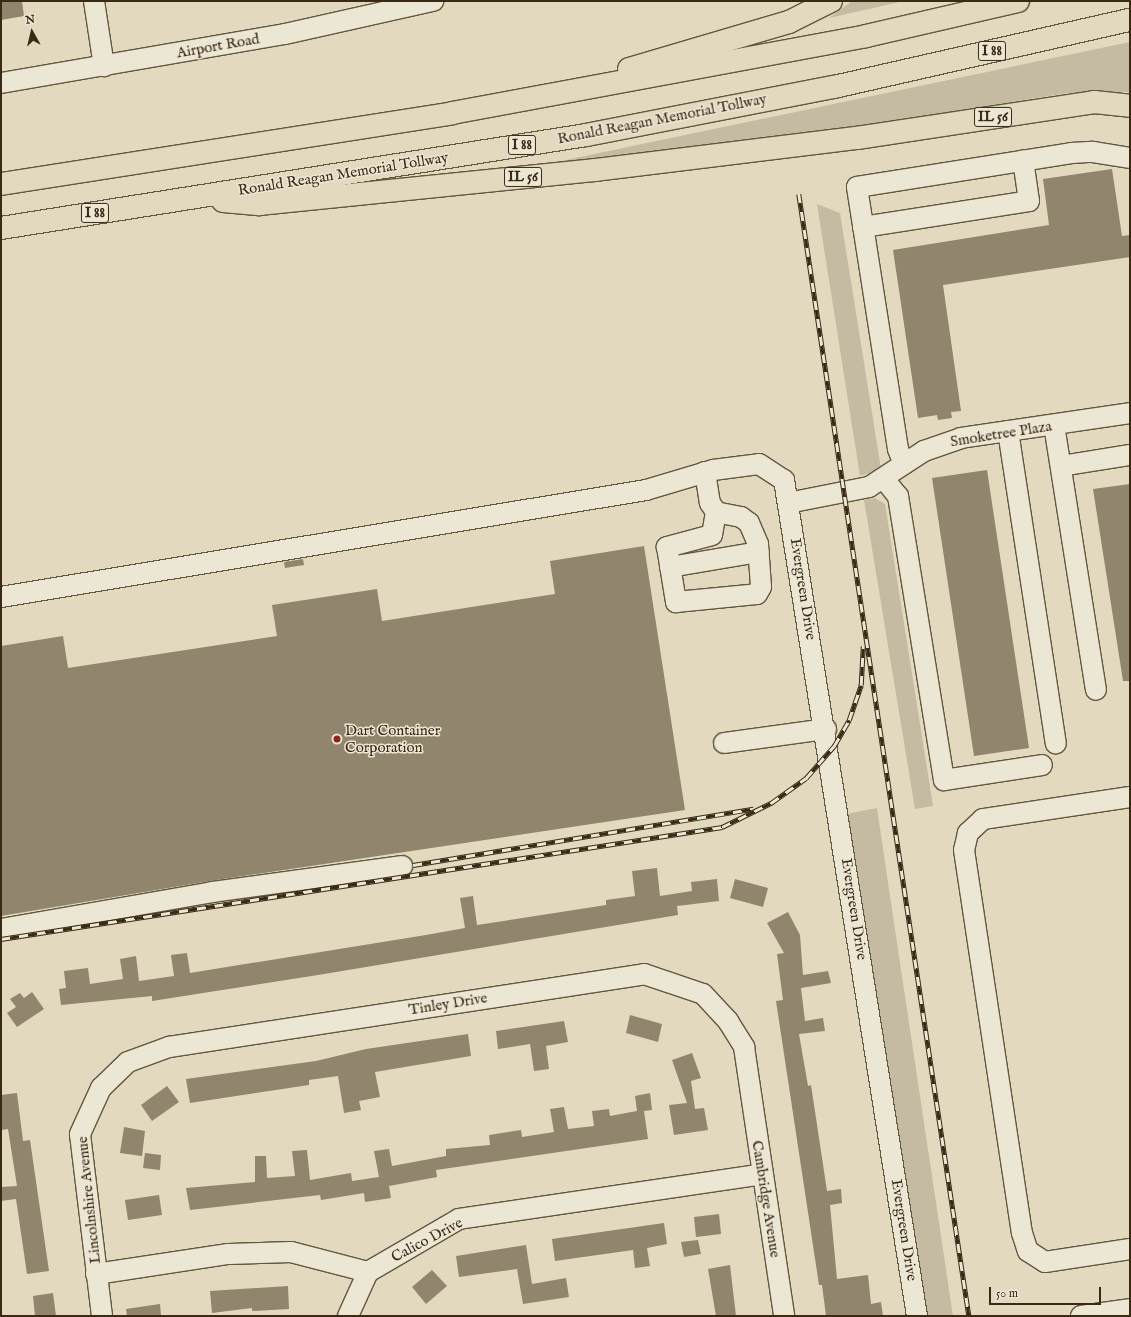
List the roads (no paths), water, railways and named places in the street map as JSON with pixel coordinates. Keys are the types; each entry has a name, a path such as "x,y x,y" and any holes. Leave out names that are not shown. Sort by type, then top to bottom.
{"highway":[{"path":"544,96 789,22 831,1"},
{"path":"1,184 544,96 866,36 1018,1"},
{"name":"Ronald Reagan Memorial Tollway","path":"1,228 586,134 834,87 1130,20"},
{"name":"IL 56","path":"188,198 260,204 817,143 1094,102 1130,106"}],"street":[{"path":"94,1 104,66"},
{"name":"Airport Road","path":"1,83 285,34 433,1"},
{"path":"904,464 898,449 857,187 1023,160 1093,152 1130,158"},
{"path":"863,228 1029,201 1023,160"},
{"name":"Smoketree Plaza","path":"788,503 852,491 884,479 904,464 943,443 1008,431 1130,413"},
{"path":"1054,425 1096,690"},
{"path":"1008,431 1056,743"},
{"path":"1061,466 1130,455"},
{"name":"Evergreen Drive","path":"1,597 646,490 705,472 759,464 784,480 826,729 917,1316"},
{"path":"705,472 710,503 716,512 712,535 667,547 676,602 680,604 757,594 761,587 759,552 749,523 741,517 716,512"},
{"path":"884,479 898,496 944,780 1042,765"},
{"path":"670,567 759,552"},
{"path":"724,743 826,729"},
{"path":"1130,797 983,819 968,832 964,850 1022,1233 1028,1251 1045,1262 1130,1249"},
{"path":"1,929 212,892 402,866"},
{"name":"Tinley Drive","path":"101,1088 128,1062 169,1047 644,974 703,994 728,1021 744,1047 749,1082"},
{"name":"Cambridge Avenue","path":"749,1082 784,1316"},
{"name":"Lincolnshire Avenue","path":"101,1088 80,1134 102,1316"},
{"name":"Calico Drive","path":"368,1272 459,1220 762,1174"},
{"path":"96,1274 229,1254 291,1252 368,1272 348,1316"},
{"path":"1092,1315 1130,1309"}],"railway":[{"path":"799,194 969,1316"},
{"path":"1,939 722,827 771,803 806,778 834,746 849,720 861,685 863,646"},
{"path":"413,865 753,809"}],"place":[{"name":"Dart Container Corporation","path":"337,739"}]}
